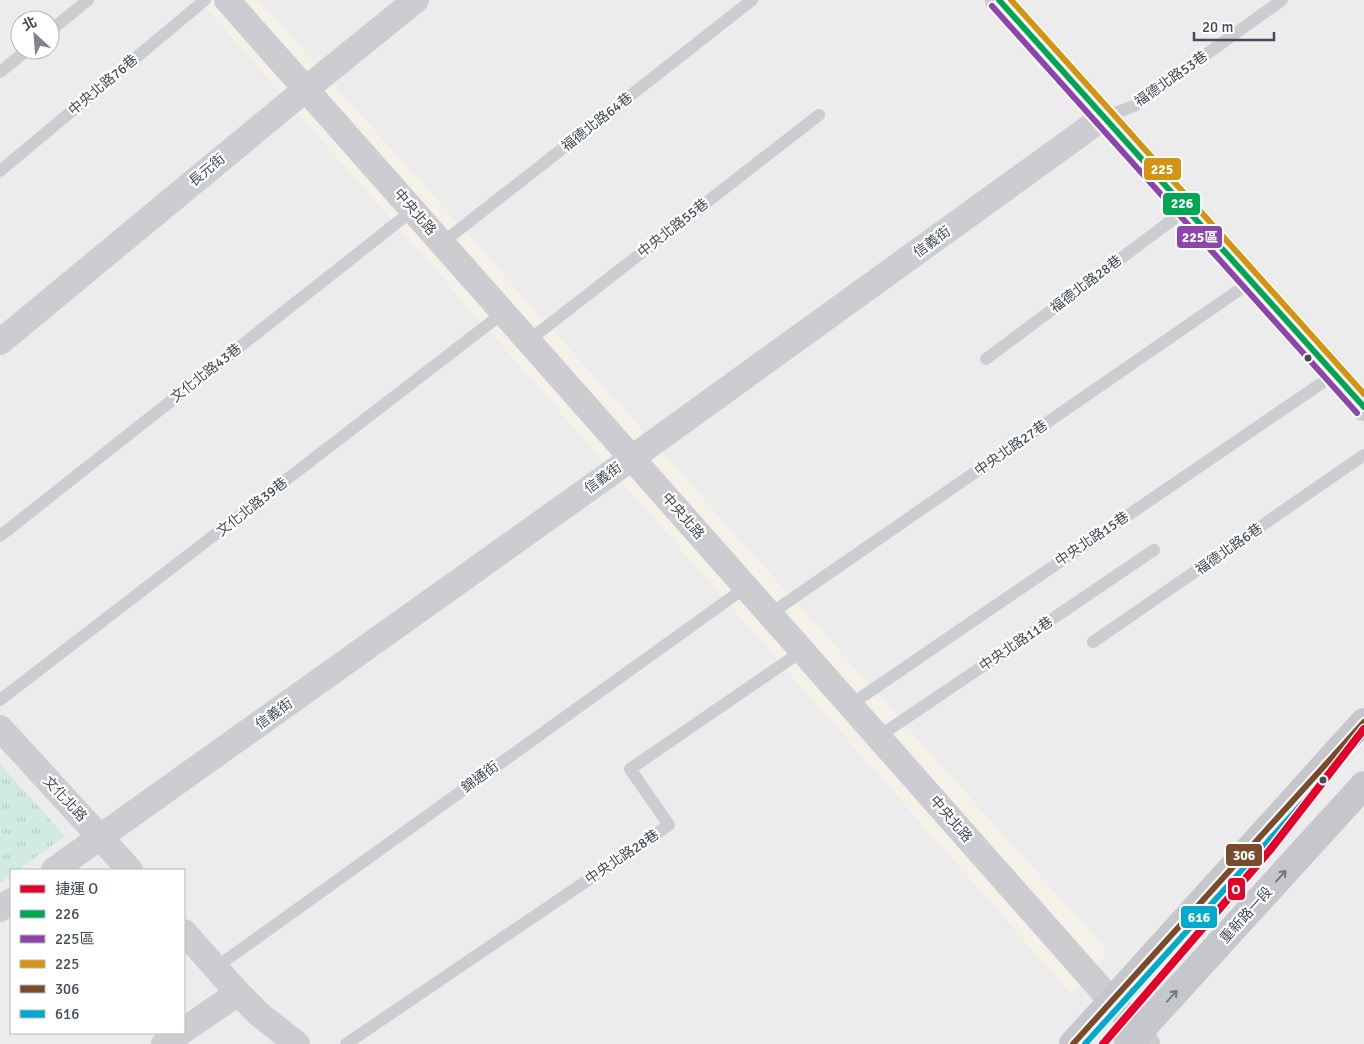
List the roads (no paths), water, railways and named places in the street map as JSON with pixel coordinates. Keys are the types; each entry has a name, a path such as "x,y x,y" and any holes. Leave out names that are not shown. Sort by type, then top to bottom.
{"main road":[{"path":"999,0 1364,407"},
{"path":"1073,1044 1364,722"},
{"name":"重新路一段","path":"1138,1040 1364,785"}],"street":[{"name":"中央北路","path":"227,0 1112,1001 1138,1040"},
{"name":"長元街","path":"0,342 416,0"},
{"name":"信義街","path":"55,869 632,458 1104,117"},
{"name":"文化北路","path":"0,728 129,869"},
{"path":"185,933 260,1015 297,1044"},
{"path":"185,1029 238,993"},
{"path":"164,1044 179,1034"}],"lane":[{"path":"60,23 88,0"},
{"name":"中央北路76巷","path":"0,171 205,0"},
{"name":"福德北路64巷","path":"442,243 752,0"},
{"name":"福德北路53巷","path":"1104,117 1134,106 1282,0"},
{"path":"0,72 15,60"},
{"name":"中央北路55巷","path":"528,340 819,115"},
{"name":"福德北路28巷","path":"986,359 1187,209"},
{"name":"文化北路43巷","path":"0,536 413,210"},
{"name":"中央北路27巷","path":"770,614 1252,282"},
{"name":"文化北路39巷","path":"0,700 504,313"},
{"name":"中央北路15巷","path":"850,705 1335,374"},
{"name":"福德北路6巷","path":"1094,642 1364,455"},
{"name":"中央北路11巷","path":"878,737 1154,550"},
{"name":"錦通街","path":"215,968 746,587"},
{"name":"中央北路28巷","path":"346,1044 669,825 630,769 802,651"}],"metro line":[{"name":"O","path":"1103,1044 1270,850 1364,729"}]}
